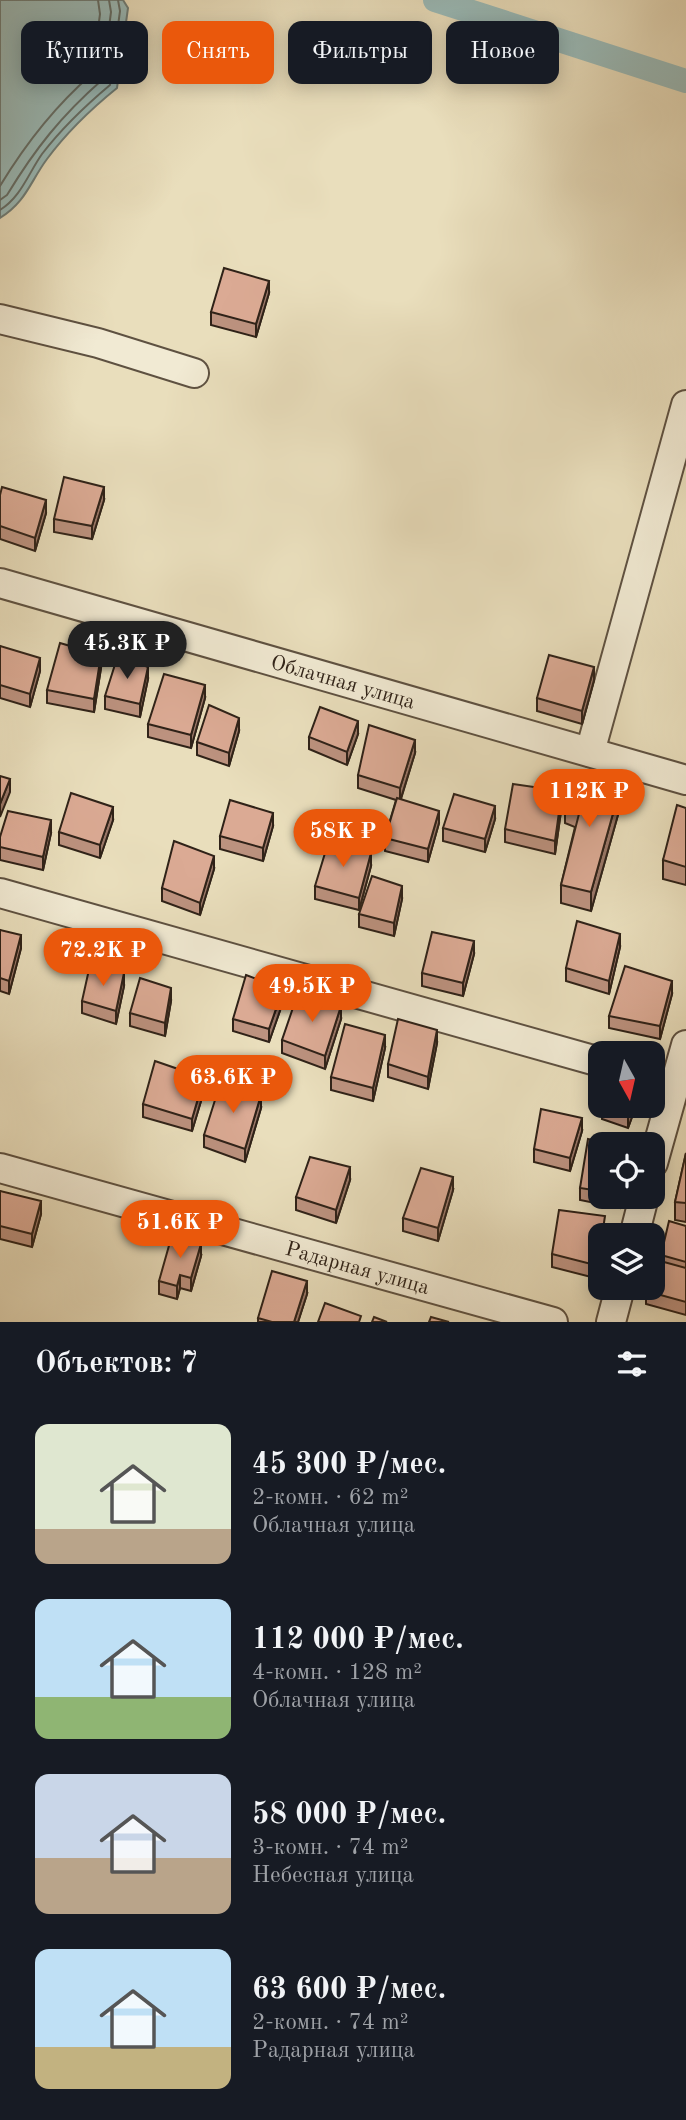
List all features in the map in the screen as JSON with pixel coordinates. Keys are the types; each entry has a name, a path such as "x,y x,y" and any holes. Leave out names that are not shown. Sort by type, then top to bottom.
{"street":[{"path":"0,319 98,343 194,373"},
{"path":"590,752 686,405"},
{"name":"Облачная улица","path":"0,583 686,780"},
{"path":"0,893 588,1059"},
{"path":"665,1077 686,1045"},
{"name":"Радарная улица","path":"0,1168 553,1322"},
{"path":"611,1322 617,1300"}],"water":[{"path":"0,0 123,0 128,8 126,21 21,21 21,84 118,84 117,88 63,139 22,198 0,218"}],"building":[{"path":"224,268 269,281 256,324 211,312"},
{"path":"64,477 104,487 92,526 54,519"},
{"path":"2,487 46,500 35,538 0,526"},
{"path":"60,643 101,655 94,699 47,690"},
{"path":"0,646 40,658 30,694 0,685"},
{"path":"118,655 148,667 140,704 105,696"},
{"path":"549,655 594,667 582,711 537,698"},
{"path":"164,674 205,685 191,735 148,724"},
{"path":"209,705 239,718 229,753 197,742"},
{"path":"320,707 358,721 347,752 309,737"},
{"path":"369,725 415,740 400,788 358,775"},
{"path":"576,774 621,785 591,892 561,885 580,810 565,805"},
{"path":"0,776 10,779 0,804"},
{"path":"513,784 562,791 555,841 505,829"},
{"path":"71,793 113,807 100,845 59,832"},
{"path":"454,794 495,806 485,839 443,828"},
{"path":"397,798 439,811 428,849 385,838"},
{"path":"230,800 273,813 263,848 220,836"},
{"path":"677,805 686,808 686,867 663,860"},
{"path":"8,811 51,820 43,857 0,847 0,837"},
{"path":"329,840 371,853 359,898 315,886"},
{"path":"174,841 214,856 200,903 162,888"},
{"path":"372,876 402,886 394,923 359,914"},
{"path":"577,921 620,934 609,981 566,968"},
{"path":"0,930 21,935 9,981 0,978"},
{"path":"432,932 474,941 463,983 422,973"},
{"path":"90,965 124,973 116,1011 82,1001"},
{"path":"625,966 672,981 660,1026 609,1016"},
{"path":"246,975 283,989 269,1029 233,1019"},
{"path":"140,978 171,988 165,1023 130,1013"},
{"path":"298,993 341,1006 325,1056 282,1040"},
{"path":"398,1019 437,1030 428,1077 388,1064"},
{"path":"345,1024 385,1035 373,1088 331,1077"},
{"path":"155,1061 204,1078 192,1119 143,1104"},
{"path":"221,1081 261,1095 245,1149 204,1135"},
{"path":"541,1109 582,1118 570,1158 534,1149"},
{"path":"588,1139 588,1189 580,1188"},
{"path":"686,1153 686,1203 675,1202"},
{"path":"310,1157 350,1167 336,1210 296,1197"},
{"path":"421,1168 453,1177 438,1228 403,1218"},
{"path":"0,1191 41,1201 32,1234 0,1226"},
{"path":"559,1210 605,1216 604,1223 588,1223 588,1263 552,1254"},
{"path":"669,1221 686,1226 686,1262 665,1256"},
{"path":"172,1235 201,1244 191,1278 180,1275 177,1286 159,1281"},
{"path":"665,1262 686,1268 686,1302 665,1296"},
{"path":"272,1271 307,1281 294,1322 272,1322 258,1318"},
{"path":"325,1303 361,1316 359,1322 318,1322"},
{"path":"374,1317 387,1322 372,1322"},
{"path":"431,1317 449,1322 429,1322"}],"waterway":[{"path":"435,0 686,81"}]}
